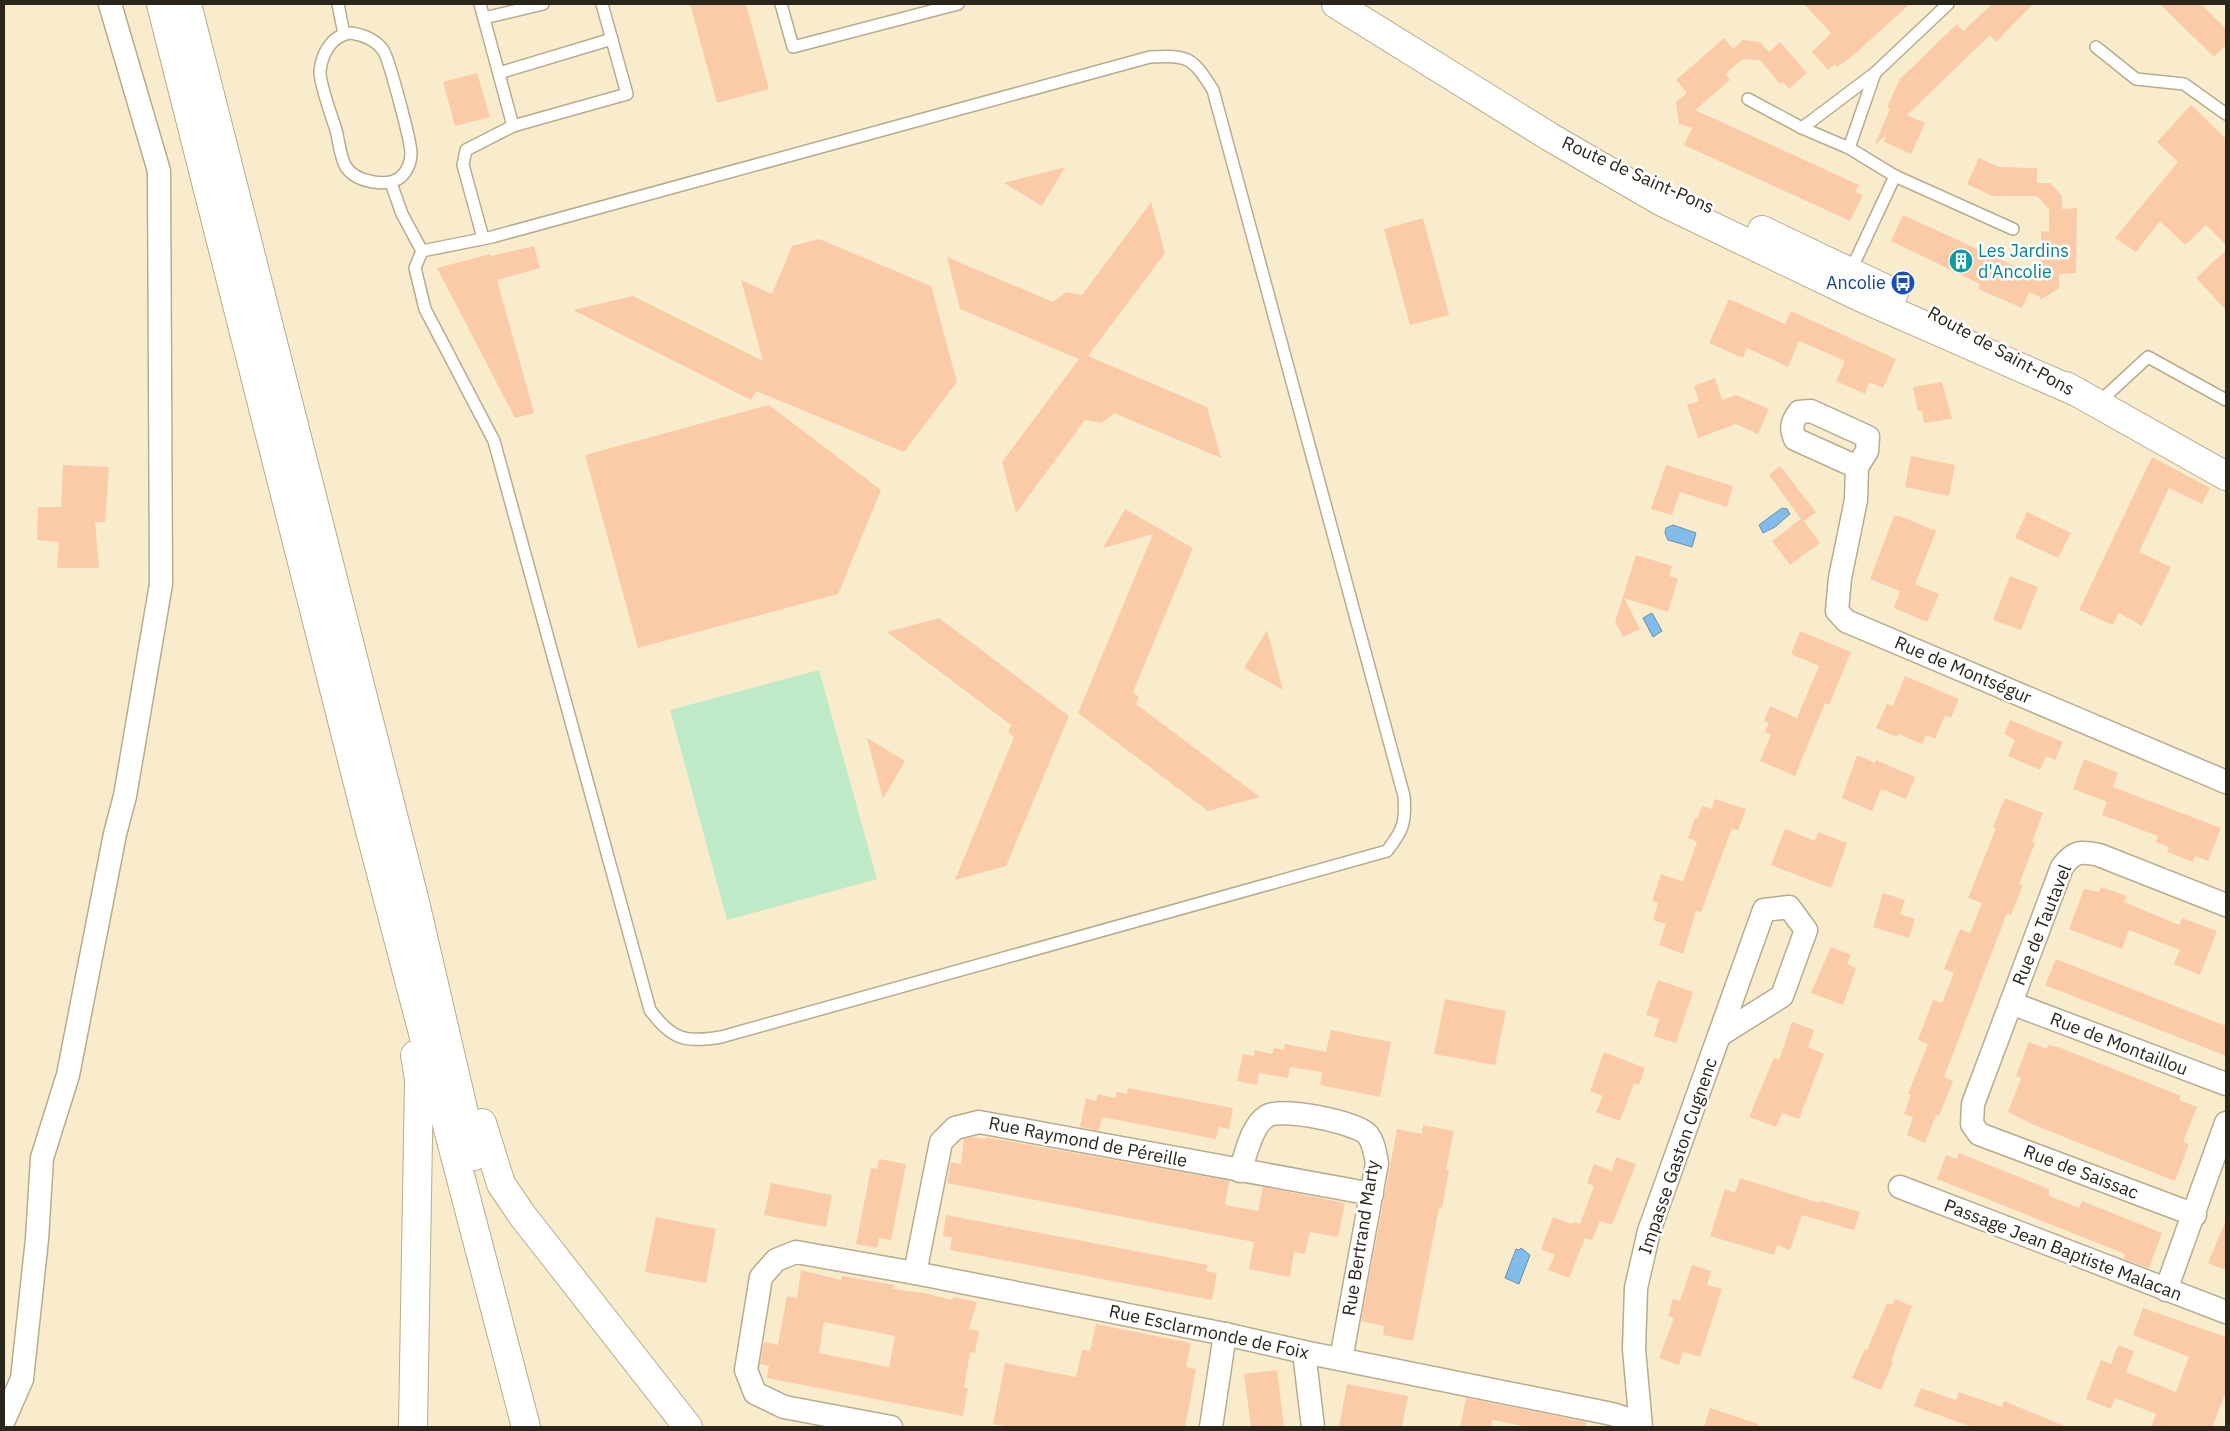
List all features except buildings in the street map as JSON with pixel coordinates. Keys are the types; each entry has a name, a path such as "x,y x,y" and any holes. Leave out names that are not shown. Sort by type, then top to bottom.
{"main road":[{"path":"161,4 401,949 526,1427"},
{"path":"187,4 414,898 501,1270 541,1427"},
{"name":"Route de Saint-Pons","path":"1336,4 1550,137 1662,202 1743,242 1854,283"},
{"name":"Route de Saint-Pons","path":"1550,137 2090,399 2226,476"},
{"path":"414,898 501,1184 522,1215 688,1427"},
{"path":"401,949 419,1080 413,1427"}],"street":[{"path":"4,1420 22,1379 37,1239 42,1158 68,1075 114,834 125,796 161,584 159,171 110,4"},
{"name":"Rue de Montségur","path":"1857,468 1856,500 1840,578 1837,611 1846,621 2226,782"},
{"name":"Rue de Tautavel","path":"1972,1124 1973,1104 2062,867 2070,856 2084,852 2099,855 2226,906"},
{"name":"Impasse Gaston Cugnenc","path":"1640,1425 1634,1349 1636,1288 1649,1231 1764,910 1789,907 1806,930 1782,996 1720,1035"},
{"name":"Rue de Montaillou","path":"2011,1003 2226,1084"},
{"name":"Rue Bertrand Marty","path":"1240,1171 1257,1127 1267,1116 1285,1112 1355,1126 1367,1135 1374,1146 1377,1163 1341,1359"},
{"name":"Rue Raymond de Péreille","path":"915,1273 941,1142 955,1128 979,1122 1372,1194"},
{"path":"2166,1290 2195,1215 2226,1123"},
{"name":"Rue de Saissac","path":"1972,1124 1979,1134 2195,1215"},
{"name":"Passage Jean Baptiste Malacan","path":"1900,1187 2226,1312"},
{"name":"Rue Esclarmonde de Foix","path":"891,1427 784,1407 755,1393 746,1370 761,1277 776,1260 796,1252 915,1273 1225,1334 1304,1352 1612,1414 1640,1425"},
{"path":"1211,1427 1225,1334"},
{"path":"1304,1352 1313,1427"}],"lane":[{"path":"338,4 344,34"},
{"path":"480,4 513,126"},
{"path":"484,18 543,4"},
{"path":"484,238 464,172 463,156 466,150 513,126 627,94 602,4"},
{"path":"781,4 793,47 958,4"},
{"path":"1802,128 1875,72 1948,4"},
{"path":"344,34 361,34 369,38 385,53 411,154 410,166 391,183 361,179 346,167 320,72 325,52 333,40 344,34"},
{"path":"498,73 612,38"},
{"path":"2096,47 2136,79 2184,84 2226,114"},
{"path":"391,183 402,214 422,251 416,268 425,309 494,441 650,1010 662,1026 676,1035 694,1041 721,1037 1387,851 1401,832 1406,816 1404,796 1213,90 1199,68 1184,56 1150,57 484,238 422,251"},
{"path":"1849,148 1875,72"},
{"path":"1748,99 1802,128 1849,148 1896,176 2012,229"},
{"path":"1854,283 1896,176"},
{"path":"2090,399 2148,357 2226,400"}],"green space":[{"path":"819,670 877,879 727,920 670,710"}],"water":[{"path":"1782,508 1787,509 1790,514 1775,527 1763,533 1759,525"},
{"path":"1673,525 1696,533 1692,547 1668,540 1665,533 1666,528"},
{"path":"1652,613 1662,631 1653,637 1643,618"},
{"path":"1521,1248 1530,1255 1519,1284 1505,1278 1516,1249 1519,1250"}],"place":[{"name":"Les Jardins d'Ancolie","path":"1961,261"},
{"name":"Ancolie","path":"1903,283"}]}
